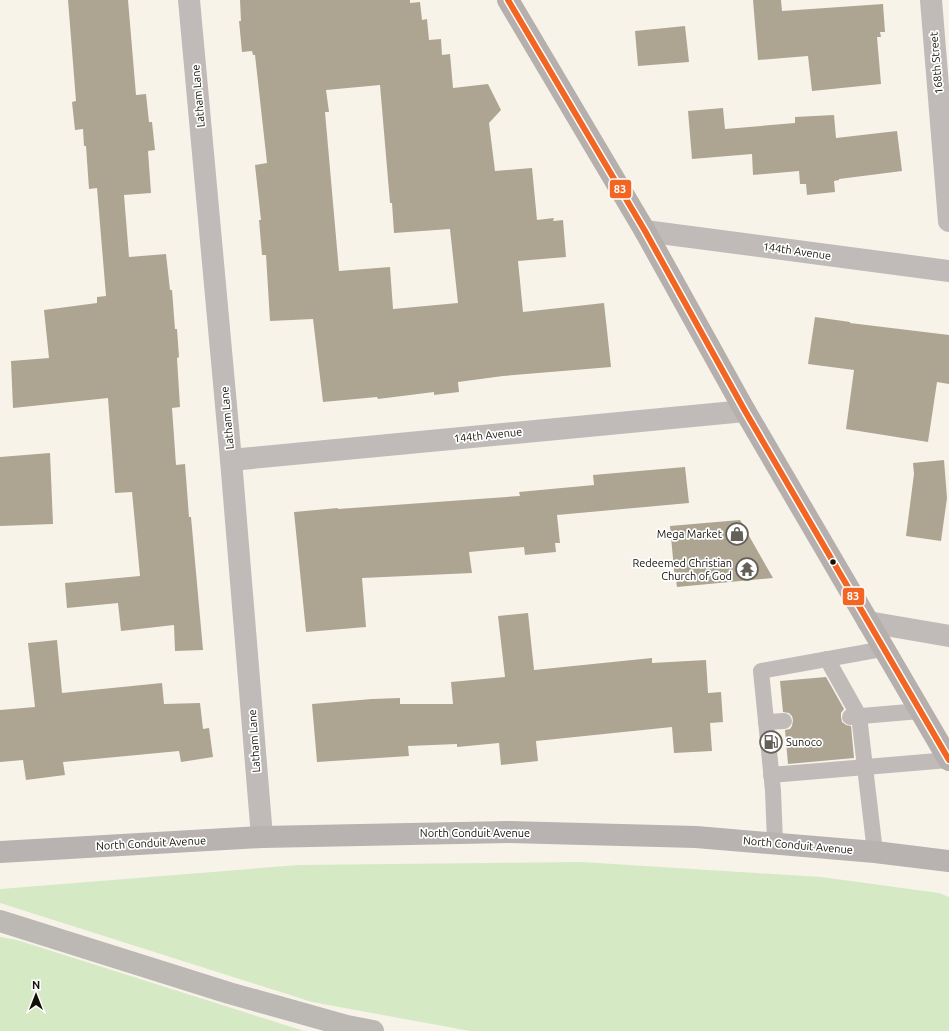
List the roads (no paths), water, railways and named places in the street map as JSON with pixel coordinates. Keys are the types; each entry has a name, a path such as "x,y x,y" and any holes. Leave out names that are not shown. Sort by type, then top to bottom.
{"highway":[{"path":"0,921 229,993 347,1026 373,1031"}],"main road":[{"path":"508,0 645,231 745,411 949,760"},
{"name":"North Conduit Avenue","path":"0,852 262,837 509,832 696,837 775,842 949,861"}],"street":[{"name":"Latham Lane","path":"189,0 231,460 262,837"},
{"name":"168th Street","path":"931,0 949,221"},
{"name":"144th Avenue","path":"645,231 949,271"},
{"name":"144th Avenue","path":"231,460 745,411"},
{"path":"868,622 949,636"}],"lane":[{"path":"775,842 771,775 761,671 883,649"},
{"path":"827,659 855,716 866,767 875,852"},
{"path":"855,716 920,711"},
{"path":"766,722 784,721"},
{"path":"771,775 949,760"}],"place":[{"name":"Mega Market","path":"737,534"},
{"name":"Redeemed Christian Church of God","path":"747,569"},
{"name":"Sunoco","path":"771,742"}]}
